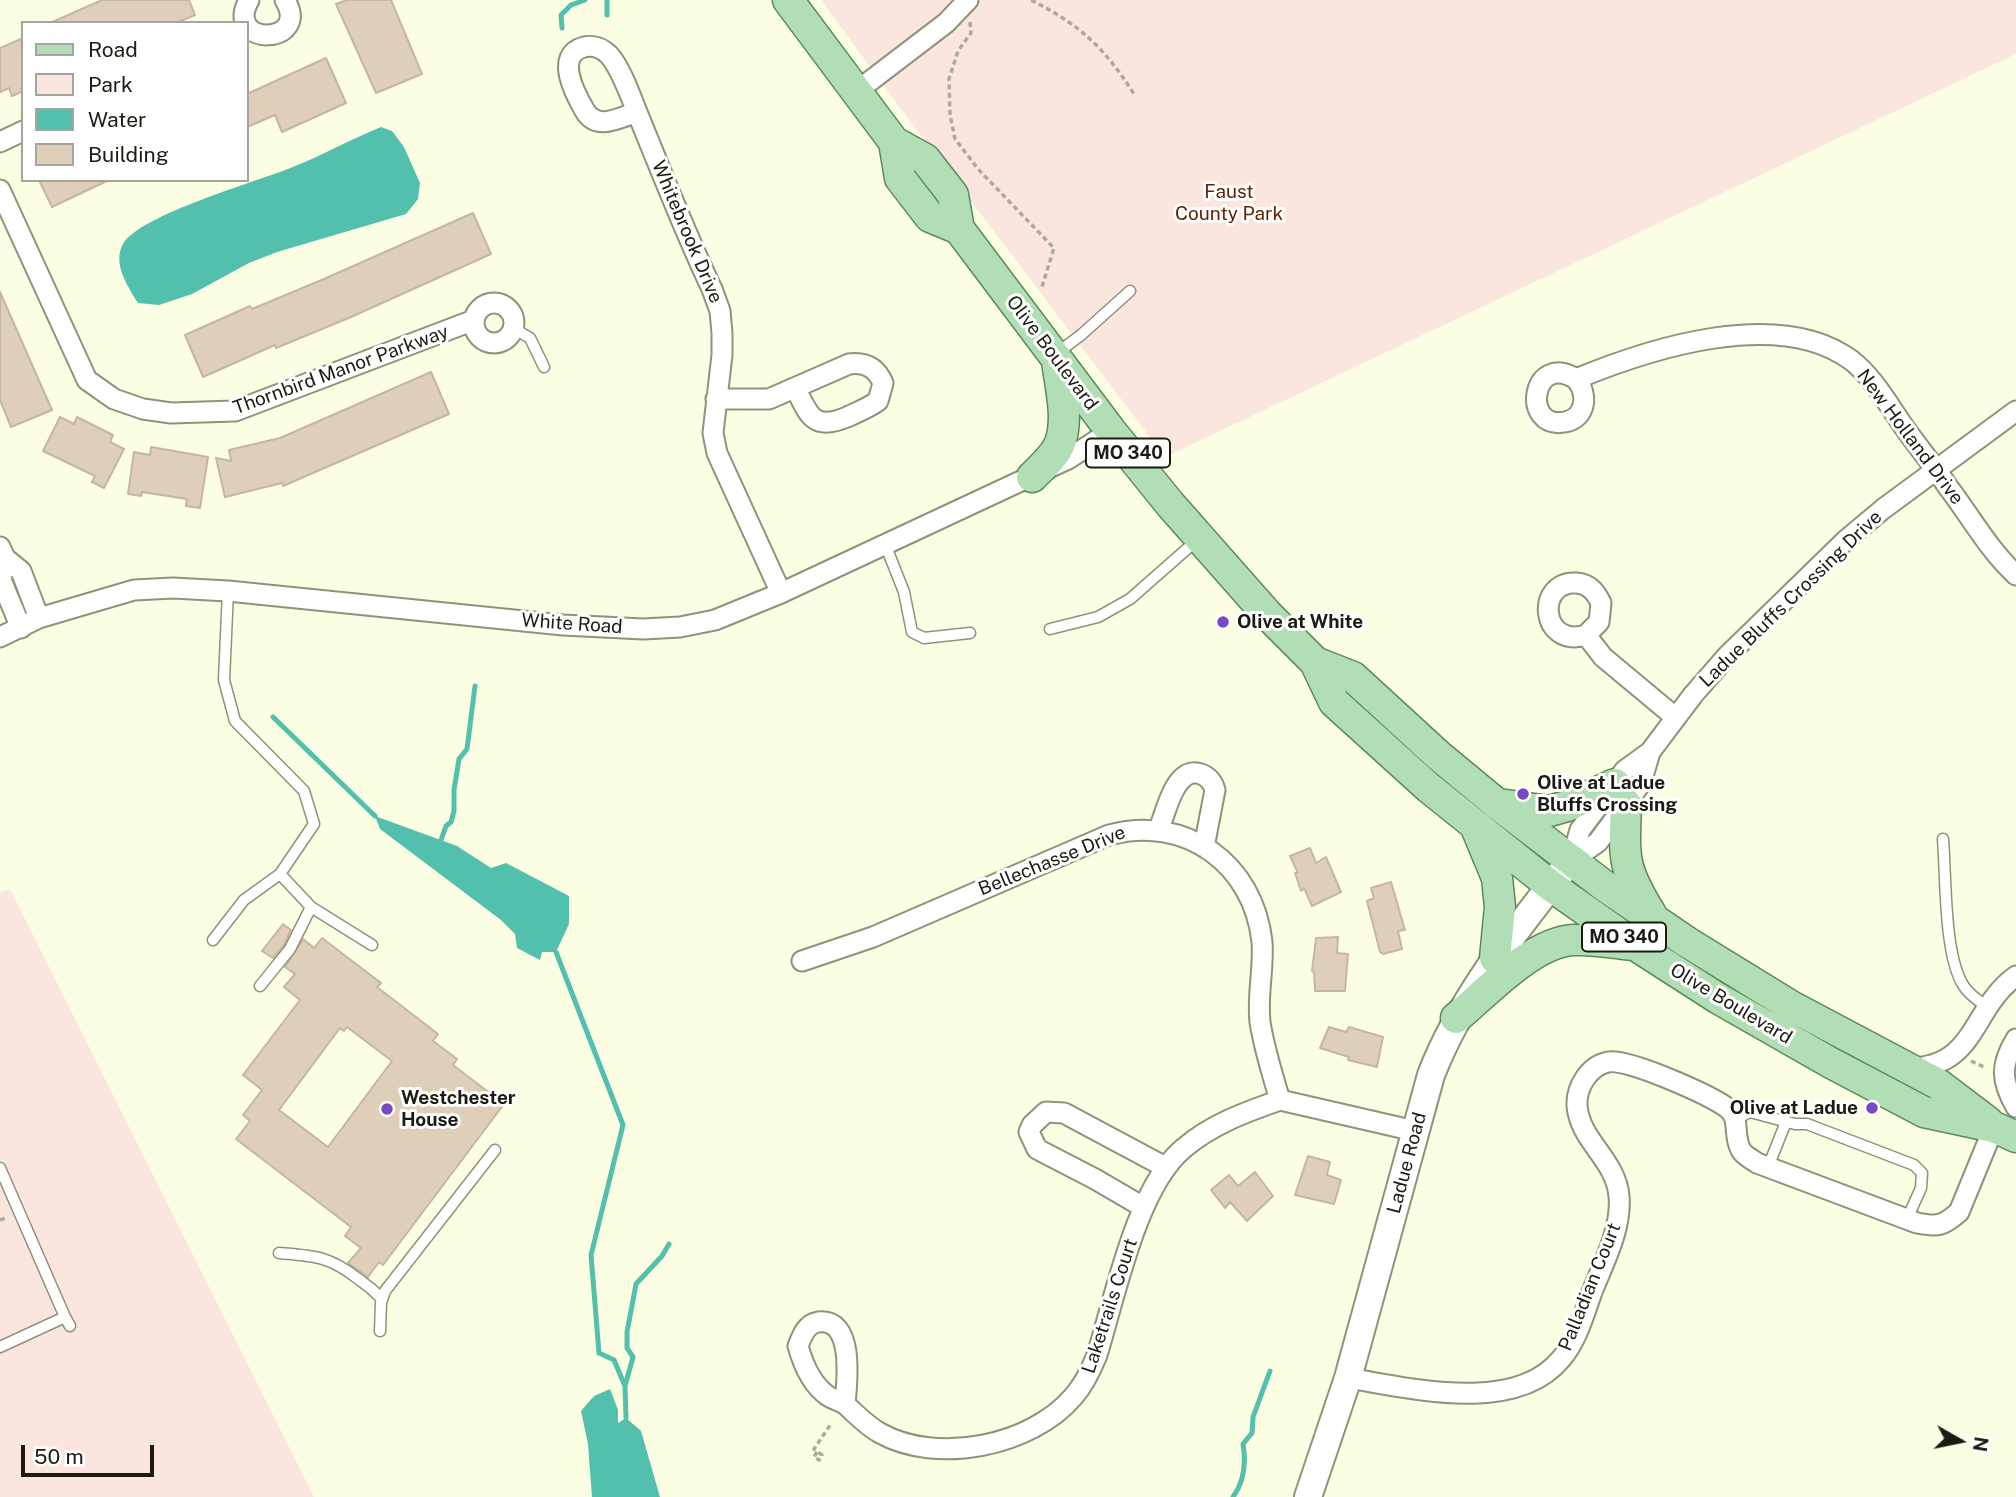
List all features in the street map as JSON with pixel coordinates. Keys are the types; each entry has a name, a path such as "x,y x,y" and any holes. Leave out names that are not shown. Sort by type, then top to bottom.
{"main road":[{"name":"Olive Boulevard","path":"788,0 894,142 925,159 953,195 959,229 1111,431 1199,538 1267,614 1315,662 1334,702 1402,765 1551,886 1635,945 1775,1032 1924,1112 2009,1124"},
{"path":"1032,477 1048,461 1060,441 1063,413 1055,358"},
{"name":"Olive Boulevard","path":"1315,662 1353,677 1496,803 1571,861 1655,920 1791,1006 2009,1124"},
{"path":"1496,803 1549,811 1620,794 1627,869 1635,888 1655,920"},
{"path":"1476,827 1497,878 1500,907 1495,958"},
{"name":"Ladue Road","path":"1308,1497 1348,1378 1431,1075 1456,1018 1495,958 1571,861"},
{"path":"1456,1018 1529,957 1552,945 1571,940 1635,945"}],"street":[{"path":"246,21 244,12 249,0"},
{"path":"248,27 253,32 267,36 280,32 288,21 289,7 285,0"},
{"path":"857,91 966,7"},
{"name":"Whitebrook Drive","path":"637,112 720,311 722,355 712,433 717,453 781,593"},
{"path":"0,142 21,132"},
{"name":"Thornbird Manor Parkway","path":"0,190 87,380 114,399 143,409 171,413 236,411 474,320"},
{"name":"Thornbird Manor Parkway","path":"500,304 510,312 513,328 508,338 491,343 476,333 474,320 480,308 500,304"},
{"name":"New Holland Drive","path":"1576,379 1605,367 1672,348 1739,334 1779,334 1830,347 1853,362 1877,387 2000,560 2016,575"},
{"path":"716,399 769,399 796,389"},
{"name":"Ladue Bluffs Crossing Drive","path":"1571,861 1580,830 1620,794 1625,770 1650,752 1675,717 1727,656 1846,540 1882,509 2016,411"},
{"name":"White Road","path":"0,637 39,618 134,590 173,588 228,591 483,618 643,629 680,627 715,620 781,593 1032,477 1068,459 1111,431"},
{"path":"2,552 21,571 39,618"},
{"path":"2,552 1,580 21,628"},
{"path":"1586,635 1603,657 1675,717"},
{"path":"1159,829 1177,783 1188,774 1201,774 1213,783 1216,790 1204,847"},
{"name":"Bellechasse Drive","path":"802,961 873,937 1109,835 1131,829 1159,829 1204,847 1235,872 1250,895 1262,943 1258,994 1260,1022 1280,1100"},
{"path":"1906,1068 1925,1068 1952,1056 1967,1042 1987,1007 2016,976"},
{"path":"1736,1119 1735,1138 1742,1153 1768,1167 1934,1227 1959,1212 2009,1124 2003,1068 2008,1051 2016,1039"},
{"name":"Palladian Court","path":"1348,1378 1465,1394 1488,1392 1528,1382 1548,1372 1562,1359 1576,1334 1614,1237 1618,1217 1620,1198 1617,1182 1609,1164 1580,1122 1577,1106 1578,1091 1584,1079 1594,1069 1608,1062 1627,1064 1705,1095 1729,1109 1736,1119"},
{"path":"1280,1100 1415,1131"},
{"name":"Laketrails Court","path":"845,1404 861,1421 881,1433 902,1443 926,1448 977,1448 1006,1439 1056,1413 1073,1398 1087,1378 1097,1355 1143,1207 1165,1167 1182,1149 1207,1131 1258,1106 1280,1100"},
{"path":"1143,1207 1037,1149 1029,1132 1032,1125 1046,1112 1064,1113 1165,1167"}],"lane":[{"path":"1055,358 1130,290"},
{"path":"513,328 530,338 544,367"},
{"path":"1050,629 1098,617 1130,599 1199,538"},
{"path":"885,544 904,592 912,632 924,638 970,634"},
{"path":"213,940 244,901 280,874 314,824 304,791 235,721 224,680 228,591"},
{"path":"1943,839 1948,936 1953,957 1962,983 1972,996 1987,1007"},
{"path":"280,874 311,907 372,945"},
{"path":"260,986 290,949 311,907"},
{"path":"1736,1119 1751,1112 1786,1122 1807,1124 1914,1165 1922,1172 1921,1188 1907,1219"},
{"path":"1768,1167 1786,1122"},
{"path":"380,1331 385,1291 495,1150"},
{"path":"0,1168 67,1322 0,1347"},
{"path":"279,1253 312,1255 338,1263 376,1292 382,1300"}],"path":[{"path":"1031,0 1058,14 1089,36 1119,70 1133,94"},
{"path":"966,7 971,33 958,51 949,79 954,139 978,169 1054,248 1041,290"},
{"path":"1962,1057 1997,1073"},
{"path":"817,1452 814,1449 831,1424"}],"green space":[{"name":"Faust County Park","path":"821,0 2016,0 2016,54 1165,457"},
{"path":"10,889 314,1497 0,1497 0,893"}],"water":[{"path":"381,127 392,131 404,147 420,183 418,199 406,214 277,252 249,263 192,294 159,305 138,303 123,275 119,259 123,244 134,233 175,211 293,167"},
{"path":"375,816 457,846 491,868 506,863 569,896 569,924 556,952 542,952 540,960 517,948 515,934 501,920 380,829"},
{"path":"610,1389 618,1410 618,1423 626,1418 641,1431 660,1497 592,1497 588,1444 581,1411 594,1396"}],"building":[{"path":"102,0 189,0 195,15 181,21 55,21"},
{"path":"347,0 391,0 422,74 376,93 336,4"},
{"path":"21,39 21,92 12,96 9,88 0,92 0,48"},
{"path":"326,58 346,103 282,132 275,115 248,127 248,94"},
{"path":"40,182 105,182 52,207"},
{"path":"473,213 491,254 351,317 276,348 275,345 203,377 185,335 250,306 252,309 324,279"},
{"path":"0,292 52,410 11,427 0,400"},
{"path":"431,372 449,414 283,486 282,483 225,497 216,458 231,461 229,450 280,438"},
{"path":"60,417 74,424 77,417 113,435 110,442 124,449 104,488 92,482 95,476 43,451"},
{"path":"151,447 208,457 200,508 186,506 187,499 142,492 141,496 128,494 134,452 150,455"},
{"path":"1310,848 1316,863 1326,857 1341,892 1312,906 1304,888 1301,891 1295,873 1298,873 1290,856"},
{"path":"1391,882 1405,930 1398,931 1402,949 1383,954 1380,952 1367,901 1374,898 1371,888"},
{"path":"283,924 291,930 284,945 273,958 262,951"},
{"path":"1338,937 1337,953 1348,954 1345,991 1315,991 1312,971 1316,938"},
{"name":"Westchester House","path":"322,938 381,983 377,987 438,1034 433,1041 457,1059 453,1065 504,1104 383,1265 379,1262 368,1277 348,1263 361,1248 345,1236 351,1227 236,1139 250,1121 243,1115 262,1090 243,1075 300,1000 284,987 295,974 285,967 303,939 314,948","holes":["347,1027 392,1061 328,1147 279,1110 340,1028 344,1031"]},
{"path":"1329,1027 1346,1032 1349,1027 1383,1037 1377,1067 1348,1060 1349,1057 1320,1048"},
{"path":"1308,1156 1330,1162 1327,1175 1341,1180 1334,1204 1295,1195"},
{"path":"1255,1172 1273,1196 1247,1221 1230,1202 1225,1208 1211,1190 1229,1175 1238,1186"}],"waterway":[{"path":"562,28 561,15 571,5 585,0"},
{"path":"607,0 607,15"},
{"path":"441,840 454,811 459,759 467,749 475,686"},
{"path":"273,717 375,816"},
{"path":"556,952 623,1125 591,1255 599,1353 614,1360 625,1386 626,1418"},
{"path":"625,1386 633,1357 627,1348 627,1332 636,1284 662,1256 669,1244"},
{"path":"1233,1497 1243,1472 1243,1444 1252,1433 1253,1417 1270,1371"}],"place":[{"name":"Olive at White","path":"1223,622"},
{"name":"Olive at Ladue Bluffs Crossing","path":"1523,794"},
{"name":"Olive at Ladue","path":"1872,1108"},
{"name":"Westchester House","path":"387,1109"}]}
